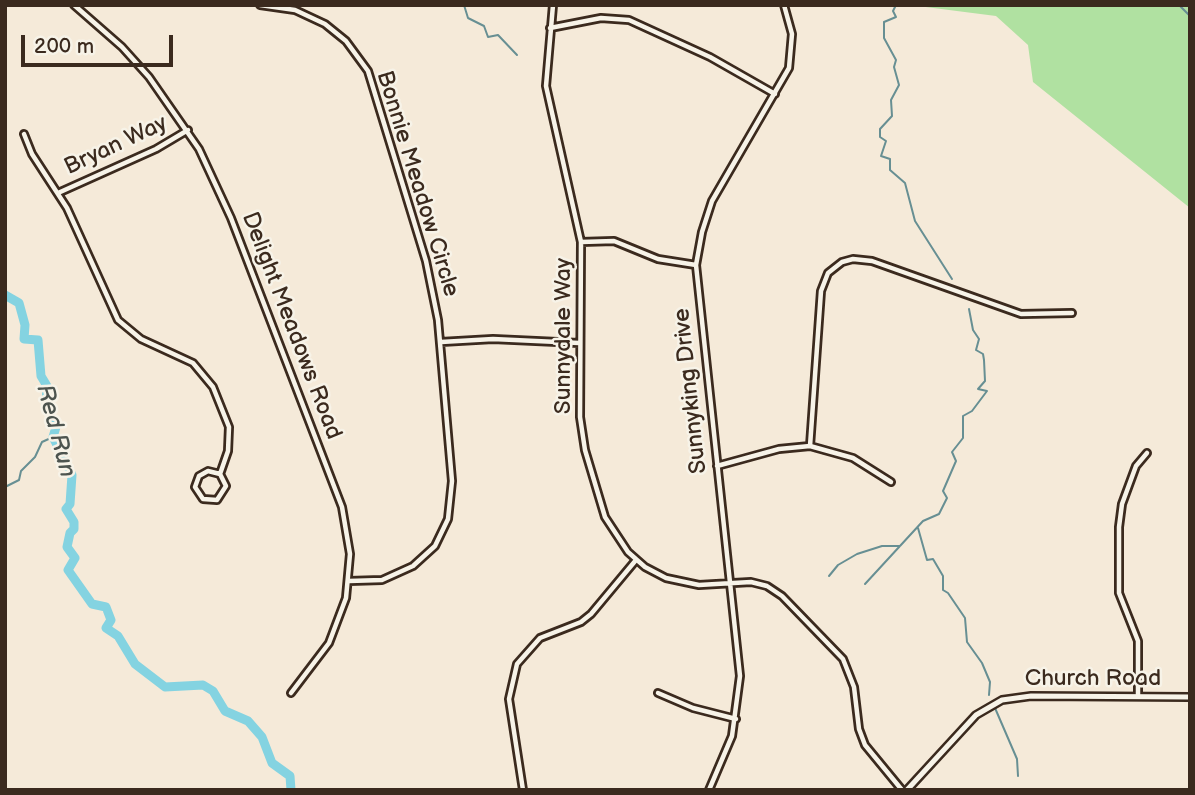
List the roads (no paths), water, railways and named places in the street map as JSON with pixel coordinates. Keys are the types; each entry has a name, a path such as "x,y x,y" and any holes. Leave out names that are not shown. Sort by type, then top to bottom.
{"street":[{"name":"Delight Meadows Road","path":"74,5 137,62 188,130 220,191 341,505 349,541 349,581 334,633 291,693"},
{"name":"Bonnie Meadow Circle","path":"260,5 295,10 326,25 352,48 368,71 431,281 441,342 452,488 446,526 431,551 407,570 382,580 349,581"},
{"name":"Sunnydale Way","path":"552,5 546,86 581,242 580,417 590,469 610,527 636,559 666,578 687,584 751,582 774,590 836,650 851,676 865,745 905,790"},
{"name":"Sunnyking Drive","path":"709,790 729,745 736,719 740,676 696,265 702,232 712,201 786,74 792,53 792,34 784,5"},
{"path":"550,28 601,18 629,20 710,57 775,94"},
{"name":"Bryan Way","path":"58,192 140,157 188,130"},
{"path":"24,134 32,154 58,192 118,320 141,340 193,363 213,387 226,418 229,436 228,450 220,474"},
{"path":"581,242 614,241 659,258 696,265"},
{"path":"810,446 821,291 828,273 842,262 867,260 1021,314 1039,316 1072,313"},
{"path":"441,342 493,339 579,343"},
{"path":"716,466 779,449 810,446 853,458 891,482"},
{"path":"1138,696 1138,641 1119,593 1118,527 1122,504 1136,466 1147,453"},
{"path":"208,471 220,474 225,481 224,495 213,501 203,499 195,487 199,476 208,471"},
{"path":"523,790 509,699 517,664 540,638 581,622 592,614 636,559"},
{"path":"658,693 693,708 736,719"},
{"name":"Church Road","path":"905,790 976,715 998,701 1024,696 1190,696"}],"waterway":[{"path":"464,5 468,18 484,26 488,37 498,35 517,55"},
{"path":"896,5 893,11 896,17 884,22 884,38 896,60 894,67 899,85 891,100 892,116 880,129 880,137 886,141 881,156 890,159 890,170 905,183 915,221 952,279"},
{"path":"1179,5 1190,16"},
{"name":"Red Run","path":"5,295 19,303 25,325 24,339 38,340 41,376 47,386 46,407 56,427 53,437 72,475 70,504 66,509 74,522 74,529 70,533 67,547 75,558 68,570 92,604 106,607 111,620 106,628 118,636 135,664 165,687 203,685 213,691 225,711 248,721 262,737 272,763 290,776 291,790"},
{"path":"865,584 923,521 939,514 947,498 943,491 956,461 952,452 963,438 963,416 972,411 987,391 978,389 985,381 984,360 983,354 976,350 979,339 973,330 969,309"},
{"path":"5,487 19,480 21,471 35,457 42,442 53,437"},
{"path":"918,528 927,560 933,559 943,576 943,590 965,618 967,642 982,663 990,682 989,695"},
{"path":"829,576 838,565 857,554 882,546 900,546"},
{"path":"995,708 1017,759 1018,776"}]}
